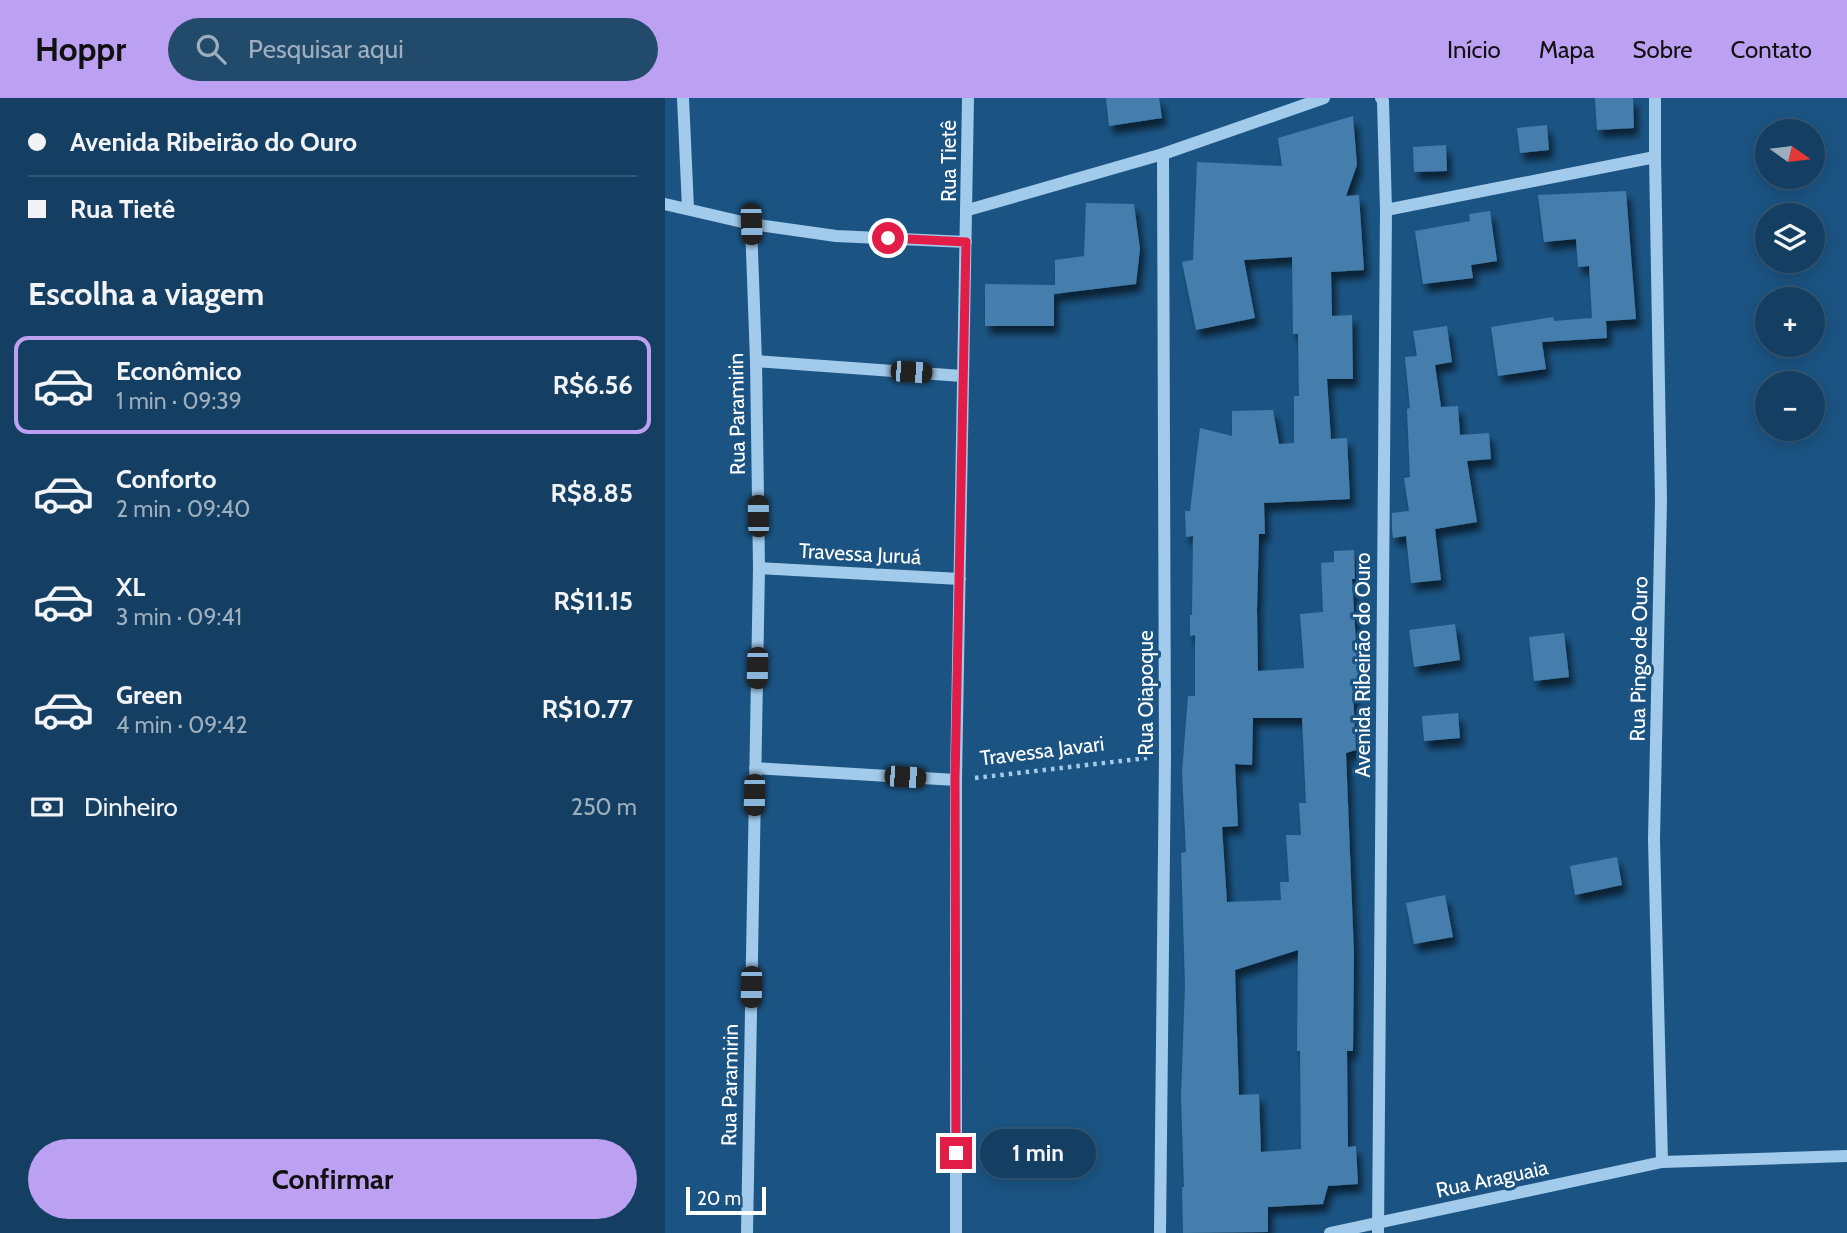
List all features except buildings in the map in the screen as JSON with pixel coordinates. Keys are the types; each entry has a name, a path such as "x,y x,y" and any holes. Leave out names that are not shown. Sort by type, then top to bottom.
{"street":[{"path":"684,98 688,208"},
{"name":"Rua Tietê","path":"956,1233 955,780 962,376 968,211 968,98"},
{"path":"968,211 1163,154 1324,98"},
{"name":"Avenida Ribeirão do Ouro","path":"1378,1228 1387,210 1381,98"},
{"name":"Rua Pingo de Ouro","path":"1655,98 1661,500 1654,840 1662,1162"},
{"name":"Rua Oiapoque","path":"1160,1233 1165,756 1163,154"},
{"path":"1387,210 1655,157"},
{"path":"665,204 751,224 836,236 966,242"},
{"name":"Rua Paramirin","path":"747,1233 759,568 751,224"},
{"path":"756,361 962,376"},
{"name":"Travessa Juruá","path":"759,568 960,579"},
{"name":"Travessa Javari","path":"755,768 955,780"},
{"name":"Rua Araguaia","path":"1330,1233 1378,1228 1662,1162 1847,1156"}],"path":[{"name":"Travessa Javari","path":"955,780 1165,756"}],"route":[{"path":"888,238 966,242 955,780 956,1153"}]}
